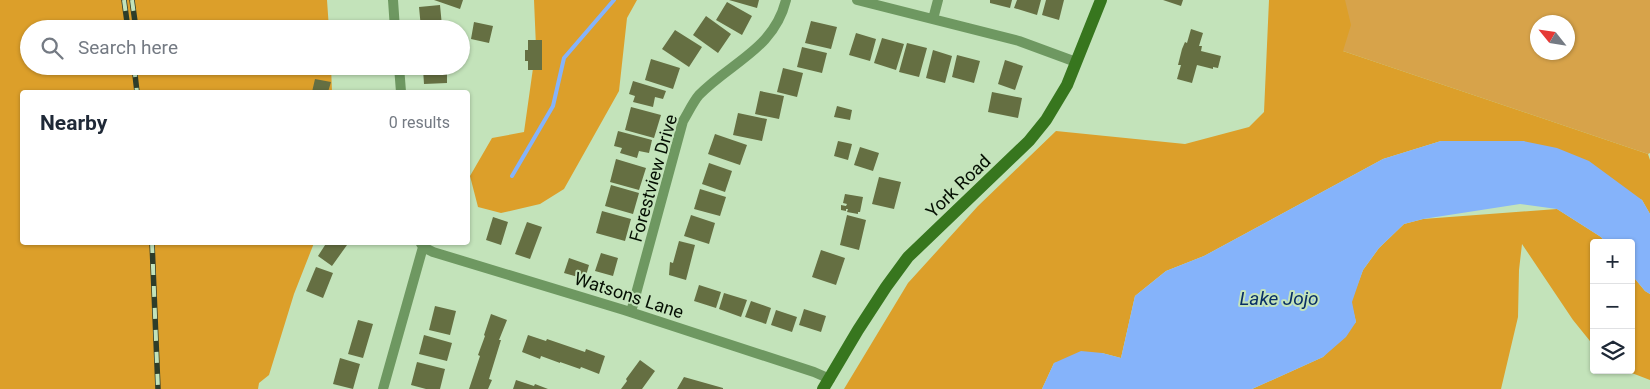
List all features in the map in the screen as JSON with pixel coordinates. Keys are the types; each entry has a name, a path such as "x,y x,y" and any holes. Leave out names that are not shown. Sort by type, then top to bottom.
{"street":[{"path":"393,0 395,20"},
{"name":"Forestview Drive","path":"631,312 683,121 698,96 757,49 772,33 784,9 786,0"},
{"path":"857,0 1019,41 1076,62"},
{"path":"933,18 938,0"},
{"name":"York Road","path":"826,384 877,301 908,257 1029,141 1056,105 1067,85 1101,0"},
{"path":"400,75 401,90"},
{"path":"383,389 421,245"},
{"name":"Watsons Lane","path":"421,245 433,252 631,312 814,372 826,384"}],"shaded area":[{"path":"0,0 327,0 328,20 20,20 20,75 331,75 332,90 20,90 20,245 313,245 294,294 269,375 259,383 258,389 0,389"},
{"path":"534,0 637,0 627,18 619,91 564,189 540,204 501,213 478,207 470,176 492,138 524,132 536,47"},
{"path":"1269,0 1650,0 1650,153 1648,154 1343,51"},
{"path":"1269,0 1345,0 1351,25 1343,51 1648,154 1650,160 1650,214 1642,200 1523,141 1441,141 1383,159 1204,256 1166,271 1135,296 1121,358 1102,353 1054,363 1042,389 844,389 908,283 978,206 1056,131 1185,144 1249,127 1264,112"},
{"path":"1557,209 1601,237 1603,239 1590,239 1590,341 1573,320 1522,244 1519,270 1518,317 1501,389 1252,389 1323,357 1356,322 1351,302 1363,270 1379,248 1404,224 1423,219"},
{"path":"1635,279 1650,294 1650,380 1634,374"}],"water":[{"name":"Lake Jojo","path":"1441,141 1523,141 1557,148 1589,161 1642,200 1650,214 1650,294 1635,279 1635,239 1603,239 1557,209 1520,204 1423,219 1404,224 1379,248 1363,270 1352,302 1356,322 1346,337 1323,357 1252,389 1042,389 1054,363 1081,351 1102,353 1121,358 1135,296 1166,271 1204,256 1383,159"}],"building":[{"path":"434,0 463,0 460,9"},
{"path":"729,0 759,0 757,8"},
{"path":"990,0 1012,0 1010,8 990,3"},
{"path":"1017,0 1041,0 1037,15 1014,8"},
{"path":"1046,0 1064,0 1059,20 1042,15"},
{"path":"1163,0 1183,0 1181,6"},
{"path":"727,2 752,16 742,35 716,20"},
{"path":"440,5 441,20 420,20 419,7"},
{"path":"706,16 731,34 718,53 693,35"},
{"path":"811,21 837,27 831,49 805,43"},
{"path":"474,22 493,26 489,43 471,39"},
{"path":"1191,29 1203,33 1199,46 1202,46 1201,51 1221,56 1218,68 1213,67 1213,69 1197,65 1192,83 1177,79 1181,65 1178,65 1182,49 1185,42 1187,43"},
{"path":"675,30 702,47 689,67 662,49"},
{"path":"856,33 876,39 870,61 849,55"},
{"path":"882,38 904,44 896,70 874,63"},
{"path":"528,40 542,40 542,70 528,70 528,61 525,61 525,50 528,50"},
{"path":"907,43 927,48 919,77 899,72"},
{"path":"802,47 827,53 822,73 797,67"},
{"path":"933,50 952,56 945,83 926,78"},
{"path":"957,55 980,61 974,83 952,77"},
{"path":"651,59 680,68 673,89 645,80"},
{"path":"1005,60 1023,66 1015,90 998,84"},
{"path":"783,68 803,73 797,97 777,92"},
{"path":"423,75 447,75 447,83 424,84"},
{"path":"315,79 331,82 329,90 312,90"},
{"path":"633,81 666,91 663,99 655,97 653,107 633,102 635,96 629,94"},
{"path":"760,91 784,96 779,119 755,114"},
{"path":"992,92 1022,98 1018,118 988,112"},
{"path":"837,106 852,110 850,120 834,117"},
{"path":"631,107 661,115 654,138 625,130"},
{"path":"738,113 767,119 762,141 733,135"},
{"path":"618,131 652,140 649,153 639,151 637,158 620,153 622,148 614,146"},
{"path":"715,134 747,145 740,165 708,154"},
{"path":"838,141 852,144 848,160 834,156"},
{"path":"860,147 879,153 873,171 854,165"},
{"path":"616,159 646,168 639,190 610,182"},
{"path":"709,163 732,171 725,192 702,184"},
{"path":"879,177 901,182 894,209 872,204"},
{"path":"611,185 639,193 633,214 605,206"},
{"path":"700,189 726,197 720,216 694,209"},
{"path":"845,194 863,197 858,214 847,212 848,209 846,211 841,210 841,205 846,206 847,204 843,203"},
{"path":"602,211 631,219 625,241 596,233"},
{"path":"691,215 715,223 709,244 684,236"},
{"path":"847,215 866,220 859,250 840,245"},
{"path":"493,217 508,222 501,245 486,240"},
{"path":"527,222 542,227 530,259 515,254"},
{"path":"679,241 695,245 686,280 669,275 670,262 673,263"},
{"path":"325,245 347,245 332,266 318,256"},
{"path":"821,250 845,258 836,285 812,277"},
{"path":"601,253 618,258 613,276 595,271"},
{"path":"569,258 589,265 585,279 564,273"},
{"path":"316,267 333,273 323,298 306,291"},
{"path":"699,285 721,292 716,308 694,301"},
{"path":"724,293 747,300 741,317 719,309"},
{"path":"751,301 771,308 766,324 745,317"},
{"path":"435,306 456,311 450,335 429,330"},
{"path":"804,309 826,316 821,332 799,325"},
{"path":"776,310 797,317 792,332 771,325"},
{"path":"491,314 507,320 499,340 501,340 489,379 492,380 488,389 469,389 480,356 478,355"},
{"path":"358,320 373,324 363,358 348,354"},
{"path":"424,335 452,343 447,361 419,354"},
{"path":"528,335 546,341 547,339 585,352 586,349 605,356 599,374 541,356 540,359 522,352"},
{"path":"340,358 360,364 353,389 333,384"},
{"path":"640,360 655,371 642,389 621,389 627,381 626,379"},
{"path":"417,362 445,369 440,389 426,389 411,385"},
{"path":"684,377 723,388 723,389 677,389"},
{"path":"516,380 534,386 535,384 548,389 513,389"}],"waterway":[{"path":"512,176 553,106 564,58 614,0"}],"railway":[{"path":"124,0 127,20"},
{"path":"132,0 135,20"},
{"path":"135,75 137,90"},
{"path":"152,245 158,389"}]}
